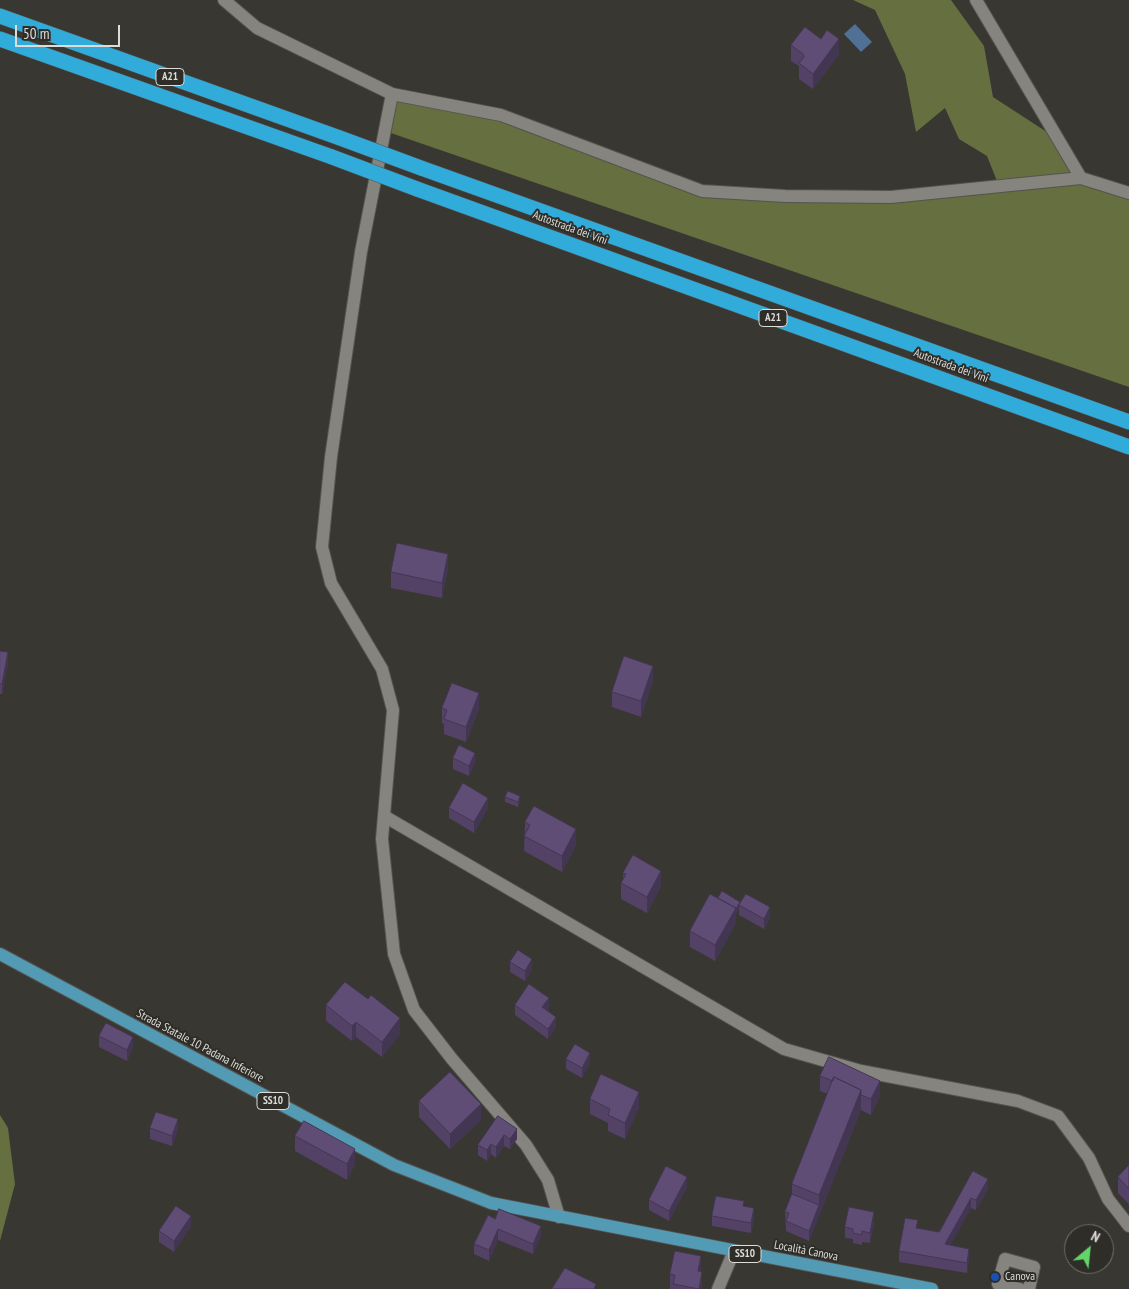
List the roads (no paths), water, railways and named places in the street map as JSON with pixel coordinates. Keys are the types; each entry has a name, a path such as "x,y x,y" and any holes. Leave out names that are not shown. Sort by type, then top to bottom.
{"highway":[{"name":"Autostrada dei Vini","path":"0,16 1129,422"},
{"name":"Autostrada dei Vini","path":"0,38 1129,447"}],"main road":[{"name":"Strada Statale 10 Padana Inferiore","path":"0,954 394,1165 491,1203 558,1217"},
{"name":"Località Canova","path":"558,1217 905,1286 932,1289"}],"street":[{"path":"224,0 257,28 392,94 501,115 702,191 785,196 891,197 1081,178 1129,193"},
{"path":"976,0 1081,178"},
{"path":"392,94 361,252 331,456 322,547 332,583 382,669 394,710 382,839 394,954 414,1010 452,1059 526,1145 548,1180 558,1217"},
{"path":"384,816 784,1049 861,1071 1018,1101 1058,1116 1098,1174 1108,1199 1129,1226"},
{"path":"718,1289 734,1251"},
{"path":"1020,1289 998,1284 1004,1259 1034,1267 1029,1289"}],"water":[{"path":"855,24 872,42 861,52 844,34"}],"place":[{"name":"Canova","path":"995,1277"}]}
